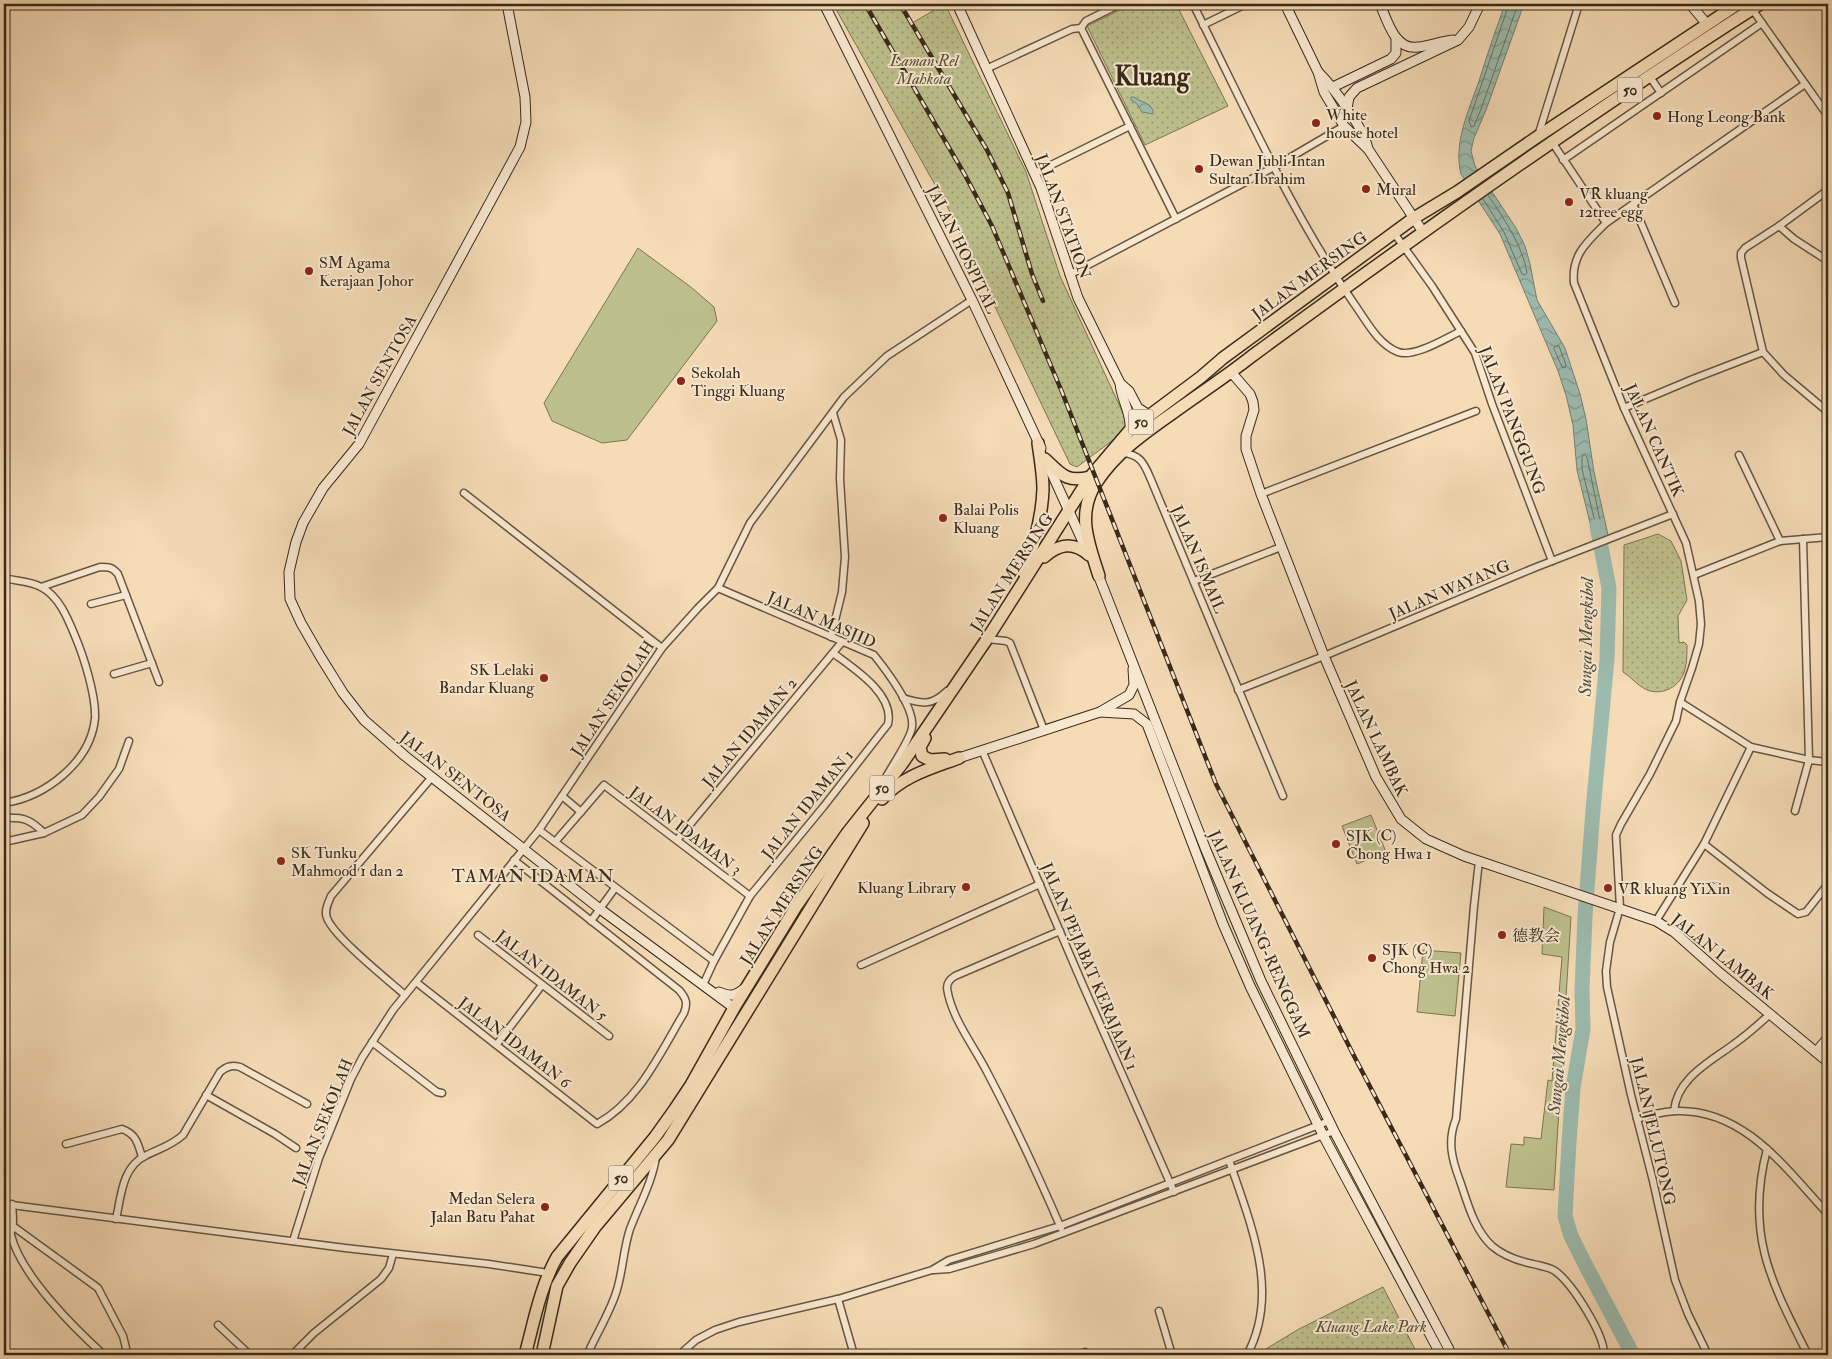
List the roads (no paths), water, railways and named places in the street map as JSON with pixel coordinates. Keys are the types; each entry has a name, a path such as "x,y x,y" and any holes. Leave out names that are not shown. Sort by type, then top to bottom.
{"highway":[{"name":"JALAN MERSING","path":"1092,481 1144,433 1232,372 1423,232 1495,166 1706,23 1738,4"},
{"name":"JALAN MERSING","path":"525,1355 548,1273 573,1237 655,1137 691,1085 781,928 873,800 902,764 987,639 1070,511 1130,430 1201,377 1223,358 1414,218 1502,177 1756,6"},
{"path":"1201,377 1222,368 1232,372"},
{"path":"1017,593 1032,551 1040,516 1043,488 1038,443"},
{"path":"1045,459 1064,477 1073,480 1092,481 1085,520 1086,535 1099,576"},
{"path":"1037,563 1050,552 1068,546 1081,548 1088,555"},
{"path":"954,688 951,700 923,742 920,752 925,759 930,760 959,758"},
{"path":"542,1355 557,1286 570,1263 595,1227 668,1140 868,816 890,790 910,777 959,758"}],"street":[{"name":"JALAN SENTOSA","path":"507,4 525,97 526,122 520,147 359,444 323,488 303,523 296,542 289,572 290,599 301,623 343,693 364,720 432,777 525,848 600,909 703,985"},
{"name":"JALAN HOSPITAL","path":"824,4 972,300 1070,511"},
{"name":"JALAN STATION","path":"957,4 1035,173 1078,298 1120,383 1121,393 1131,420 1130,430"},
{"path":"986,68 1072,29 1081,28 1086,21 1120,4"},
{"path":"1192,4 1307,231 1335,276 1383,343 1397,352 1411,353 1461,331"},
{"path":"1204,25 1246,4"},
{"path":"1285,4 1318,72 1324,92 1344,126 1368,149 1423,232"},
{"path":"1380,4 1396,38 1404,45 1417,48 1445,41 1458,40"},
{"path":"1537,136 1580,4"},
{"path":"1690,4 1706,23"},
{"path":"1347,109 1348,97 1357,88 1458,40 1469,27 1476,6"},
{"path":"1756,6 1762,23 1828,116"},
{"path":"1564,160 1762,23"},
{"path":"1081,28 1176,219"},
{"path":"1333,87 1391,59 1396,53 1396,38"},
{"path":"1318,72 1333,87 1366,140 1368,149"},
{"path":"1650,77 1661,93"},
{"name":"JALAN CANTIK","path":"1620,908 1616,835 1650,774 1676,721 1680,702 1699,644 1701,624 1699,601 1686,543 1624,408 1574,283 1572,269 1586,242 1606,224 1805,84"},
{"path":"1035,173 1130,126"},
{"path":"1070,275 1274,167 1344,126"},
{"path":"1552,142 1606,224"},
{"path":"1828,190 1741,252 1763,352 1784,375 1828,412"},
{"path":"1633,204 1675,303"},
{"path":"1779,226 1794,239 1828,260"},
{"name":"JALAN PANGGUNG","path":"1394,233 1475,354 1552,561"},
{"name":"JALAN SEKOLAH","path":"293,1241 319,1158 336,1115 362,1058 405,995 525,848 662,648 718,588 750,523 844,396 887,356 972,300"},
{"path":"1624,408 1763,352"},
{"name":"JALAN LAMBAK","path":"1232,372 1250,394 1253,402 1254,410 1246,441 1250,464 1281,547 1324,656 1376,777 1401,819 1426,839 1479,861 1656,921 1674,932 1720,973 1828,1060"},
{"name":"JALAN STATION","path":"1120,383 1129,390 1138,408 1149,415"},
{"path":"1261,494 1476,411"},
{"path":"831,637 842,592 845,556 840,479 841,440 832,413"},
{"name":"JALAN ISMAIL","path":"1121,453 1138,457 1144,464 1283,796"},
{"path":"1739,455 1780,542"},
{"path":"464,493 662,648"},
{"name":"JALAN KLUANG-RENGGAM","path":"1070,511 1099,576 1206,850 1261,981 1334,1132 1452,1355"},
{"name":"JALAN WAYANG","path":"1238,690 1552,561 1673,514"},
{"path":"1694,575 1780,542 1828,537"},
{"path":"1795,810 1809,760 1803,539"},
{"path":"1194,581 1281,547"},
{"path":"42,587 100,567 109,567 118,574 159,682"},
{"path":"4,578 42,587 54,598 67,616 81,651 94,702 95,719 90,737 81,755 68,772 44,790 4,803"},
{"name":"JALAN MASJID","path":"718,588 874,655 888,672 912,718 912,728 873,800"},
{"path":"90,604 126,595"},
{"path":"987,639 1010,643 1044,730"},
{"name":"JALAN IDAMAN 2","path":"677,840 842,642"},
{"name":"JALAN IDAMAN 1","path":"703,985 750,896 888,724 890,717 878,690 867,679 832,653"},
{"path":"959,758 1100,712 1129,695 1134,685 1133,661"},
{"path":"114,674 152,663"},
{"path":"903,698 918,703 930,702 942,695 961,677"},
{"path":"1680,702 1751,747 1809,760 1828,762"},
{"name":"JALAN KLUANG-RENGGAM","path":"1100,712 1126,712 1134,714 1147,724 1231,944 1324,1137 1441,1355"},
{"path":"4,842 44,832 82,815 99,797 119,770 129,741"},
{"path":"1656,921 1704,844 1751,747"},
{"name":"JALAN PEJABAT KERAJAAN 1","path":"982,750 1174,1192"},
{"path":"405,995 379,973 332,927 326,917 327,905 331,896 432,777"},
{"name":"JALAN IDAMAN 3","path":"582,812 604,785 750,896"},
{"path":"555,842 582,812 562,796"},
{"path":"4,818 21,817 44,832"},
{"path":"538,830 714,961"},
{"path":"1704,844 1767,893 1798,914 1806,912 1828,884"},
{"path":"514,860 591,921 615,888"},
{"path":"1479,861 1456,1119 1450,1139 1456,1172 1466,1202 1479,1231 1490,1244 1507,1256 1555,1271 1568,1284 1588,1312 1604,1348 1604,1355"},
{"path":"861,965 1040,884"},
{"name":"JALAN JELUTONG","path":"1620,908 1610,942 1606,971 1607,987 1675,1280 1686,1309 1708,1355"},
{"name":"JALAN IDAMAN 6","path":"416,982 597,1124 612,1116 638,1089 688,1004 685,997 662,977 591,921"},
{"path":"1060,931 954,976 947,984 947,989 960,1024 1001,1100 1063,1234"},
{"name":"JALAN IDAMAN 5","path":"478,935 609,1036"},
{"path":"703,985 729,996 736,995 751,982"},
{"path":"497,1044 542,985"},
{"path":"703,985 734,1008"},
{"path":"1674,1111 1678,1094 1689,1078 1770,1014"},
{"path":"1816,1052 1828,1038"},
{"path":"372,1042 437,1092 442,1093"},
{"path":"116,1219 125,1178 133,1165 142,1157 174,1143 183,1135 220,1072 225,1068 232,1065 240,1067 307,1104"},
{"path":"206,1096 275,1134 296,1148"},
{"path":"1637,1118 1674,1111 1703,1114 1728,1122 1752,1136 1828,1214"},
{"path":"679,1355 696,1340 715,1330 739,1322 838,1299 932,1270 949,1260 1060,1226 1329,1120"},
{"path":"66,1144 122,1128 130,1132 136,1139 142,1157"},
{"path":"932,1270 949,1269 1034,1244 1334,1132"},
{"path":"1767,1150 1759,1192 1760,1229 1763,1248 1767,1267 1777,1293 1808,1355"},
{"path":"586,1355 616,1294 624,1251 631,1228 652,1178 657,1154"},
{"path":"1229,1160 1255,1237 1263,1281 1261,1319 1246,1355"},
{"path":"4,1204 393,1254 489,1264 548,1273"},
{"path":"4,1242 11,1235 14,1227 12,1204"},
{"path":"14,1227 98,1288 123,1336 126,1348 125,1355"},
{"path":"11,1235 16,1252 35,1281 88,1341 104,1355"},
{"path":"292,1355 314,1333 381,1279 389,1268 393,1254"},
{"path":"838,1299 854,1355"},
{"path":"1159,1311 1172,1355"},
{"path":"218,1325 250,1355"}],"water":[{"name":"Sungai Mengkibol","path":"1505,4 1524,4 1474,138 1471,151 1475,166 1516,228 1525,246 1537,300 1565,348 1580,394 1608,535 1594,539 1577,470 1573,425 1558,371 1500,234 1461,174 1459,162 1463,127"},
{"path":"1131,97 1149,105 1153,110 1153,114 1142,112 1137,104 1131,100"}],"waterway":[{"name":"Sungai Mengkibol","path":"1597,526 1609,588 1607,659 1585,916 1582,991 1583,1029 1573,1088 1565,1216 1571,1236 1633,1355"}],"railway":[{"path":"865,4 965,175 992,226 1062,392 1216,784 1353,1054 1510,1355"},
{"path":"900,4 987,150 1008,193 1032,274 1043,301"}],"place":[{"name":"Hong Leong Bank","path":"1657,116"},
{"name":"White house hotel","path":"1316,123"},
{"name":"Dewan Jubli Intan Sultan Ibrahim","path":"1199,169"},
{"name":"Mural","path":"1366,189"},
{"name":"VR kluang 12tree egg","path":"1569,202"},
{"name":"SM Agama Kerajaan Johor","path":"309,271"},
{"name":"Sekolah Tinggi Kluang","path":"681,381"},
{"name":"Balai Polis Kluang","path":"943,518"},
{"name":"SK Lelaki Bandar Kluang","path":"544,678"},
{"name":"SJK (C) Chong Hwa 1","path":"1336,844"},
{"name":"SK Tunku Mahmood 1 dan 2","path":"281,861"},
{"name":"Kluang Library","path":"966,887"},
{"name":"VR kluang YiXin","path":"1608,888"},
{"name":"德教会","path":"1502,935"},
{"name":"SJK (C) Chong Hwa 2","path":"1372,958"},
{"name":"Medan Selera Jalan Batu Pahat","path":"545,1207"}],"district":[{"name":"Kluang","path":"1152,76"},
{"name":"TAMAN IDAMAN","path":"533,876"}],"park label":[{"name":"Laman Rel Mahkota","path":"924,69"},
{"name":"Kluang Lake Park","path":"1371,1326"}]}
